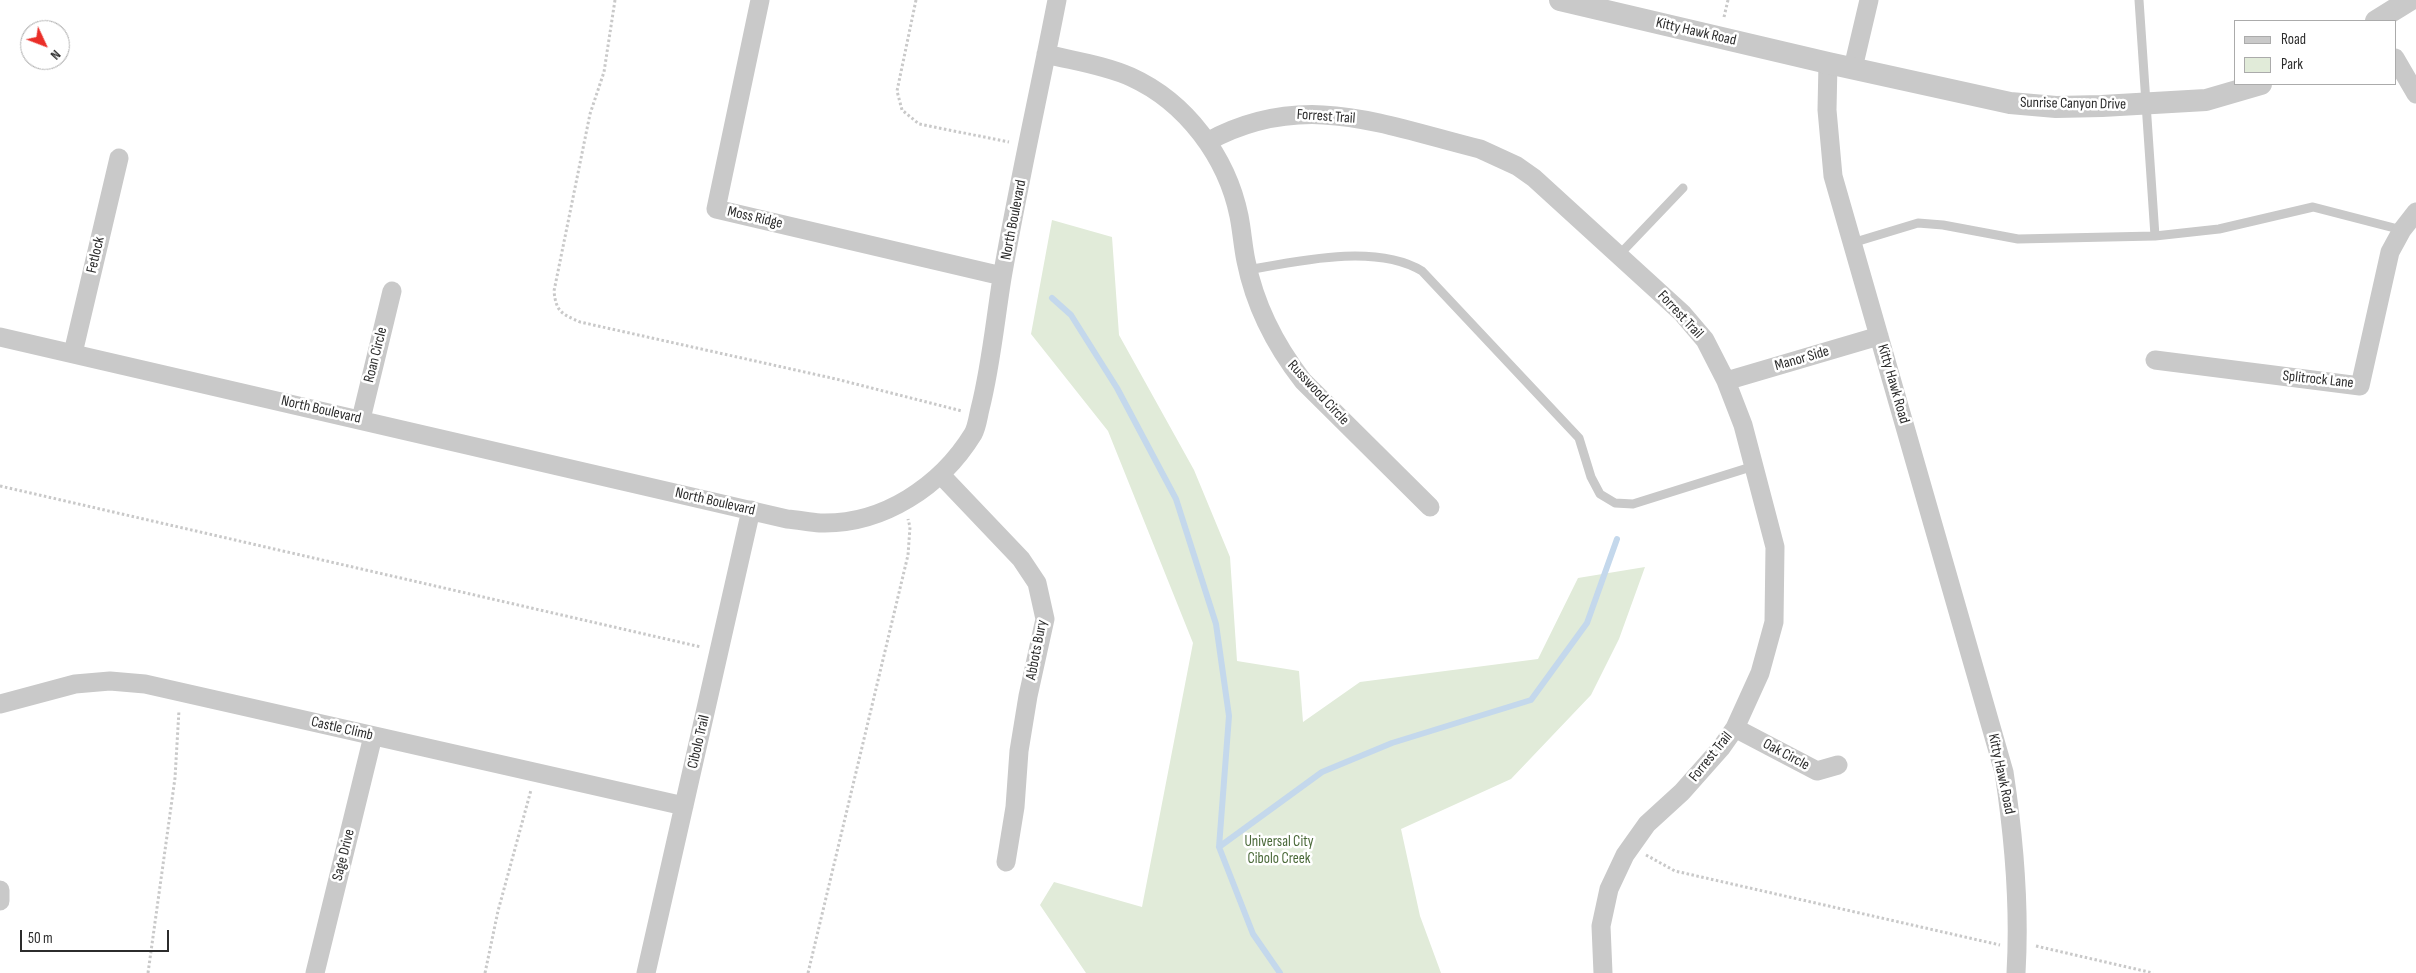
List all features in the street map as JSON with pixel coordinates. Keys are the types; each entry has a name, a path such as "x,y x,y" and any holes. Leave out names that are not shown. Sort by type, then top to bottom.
{"street":[{"name":"Moss Ridge","path":"760,0 716,209 1002,276"},
{"name":"North Boulevard","path":"0,337 787,519 822,523 856,519 890,509 920,492 941,475 954,461 974,432 979,415 1002,276 1057,0"},
{"name":"Kitty Hawk Road","path":"1560,0 1828,63 1826,110 1833,176 2004,772 2013,831 2018,949 2016,973"},
{"path":"1853,68 1869,0"},
{"path":"2378,20 2410,0"},
{"path":"1046,54 1112,70 1147,85 1177,107 1207,142"},
{"path":"2396,60 2416,94"},
{"name":"Sunrise Canyon Drive","path":"1828,63 2010,103 2056,107 2206,100 2258,85"},
{"name":"Forrest Trail","path":"1207,142 1225,132 1265,118 1306,113 1349,116 1480,149 1518,166 1534,178 1682,313 1705,340 1726,381 1743,425 1775,547 1774,622 1760,673 1735,728 1715,755 1682,792 1647,824 1631,846 1609,889 1601,926 1603,973"},
{"name":"Russwood Circle","path":"1207,142 1227,179 1239,215 1248,270 1261,312 1286,359 1302,380 1430,507"},
{"name":"Fetlock","path":"73,353 119,158"},
{"name":"Splitrock Lane","path":"2155,360 2360,386 2390,252 2402,230 2416,212"},
{"name":"Roan Circle","path":"361,419 392,290"},
{"name":"Manor Side","path":"1726,381 1879,336"},
{"name":"Abbots Bury","path":"941,475 1021,559 1037,582 1045,619 1028,696 1019,751 1015,807 1006,862"},
{"name":"Cibolo Trail","path":"646,973 751,510"},
{"name":"Castle Climb","path":"0,704 75,684 110,681 145,684 684,806"},
{"name":"Oak Circle","path":"1735,728 1817,771 1838,765"},
{"name":"Sage Drive","path":"314,973 373,736"},
{"path":"0,890 0,901"}],"lane":[{"path":"2138,0 2147,104 2155,236"},
{"path":"1619,255 1683,188"},
{"path":"1852,243 1918,223 1944,225 2018,239 2155,236 2220,229 2313,207 2402,230"},
{"path":"1248,270 1339,256 1392,259 1410,264 1422,271 1579,438 1591,477 1600,494 1615,503 1633,504 1754,466"}],"path":[{"path":"615,0 604,72 590,114 554,290 555,305 564,314 580,322 836,378 979,415"},
{"path":"916,0 898,91 902,110 918,124 1028,146"},
{"path":"0,486 719,651"},
{"path":"808,973 827,884 908,554 910,528 903,501"},
{"path":"148,973 175,778 180,692"},
{"path":"485,973 498,911 535,773"},
{"path":"1631,846 1675,871 2018,949 2038,945 2153,973"}],"green space":[{"name":"Universal City Cibolo Creek","path":"1052,220 1112,237 1119,335 1194,470 1230,557 1237,661 1299,671 1303,722 1360,682 1538,659 1578,578 1645,567 1619,639 1591,695 1511,779 1401,829 1420,916 1441,973 1086,973 1040,905 1054,882 1142,907 1193,643 1108,431 1031,334"}],"waterway":[{"path":"1052,298 1071,315 1117,388 1176,499 1216,624 1229,716 1219,847 1253,934 1280,973"},
{"path":"1219,847 1322,772 1392,743 1531,700 1587,623 1617,539"}]}
